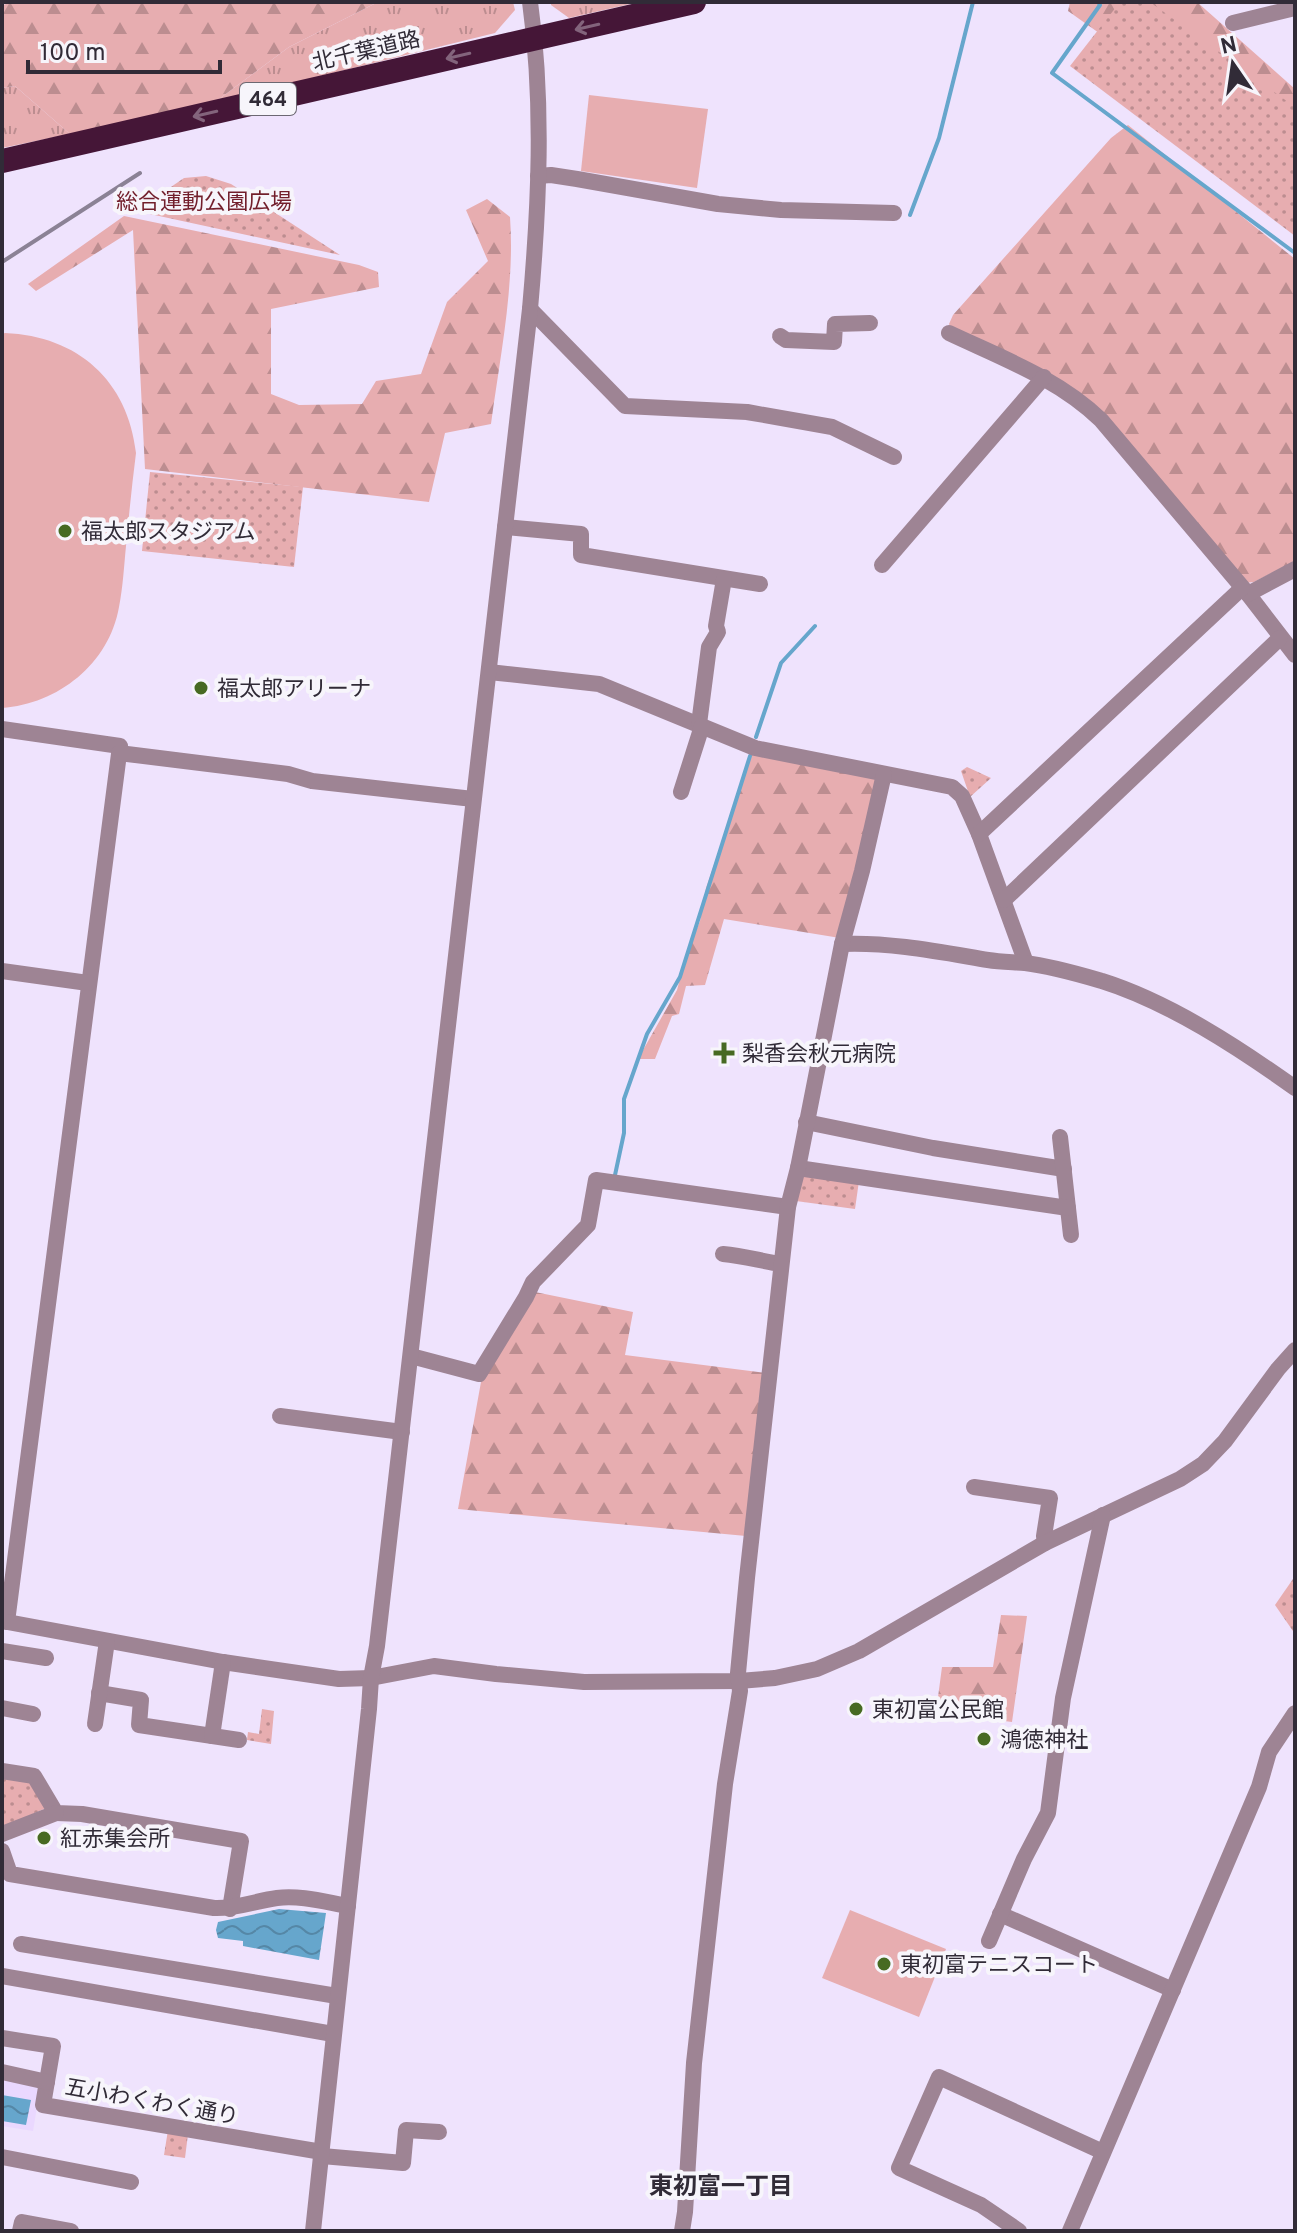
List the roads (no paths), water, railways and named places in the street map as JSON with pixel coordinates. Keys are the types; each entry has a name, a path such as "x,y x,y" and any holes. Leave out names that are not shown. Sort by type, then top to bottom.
{"highway":[{"name":"北千葉道路","path":"2,161 694,2"}],"street":[{"path":"313,2231 371,1678 411,1356 530,309 537,232 539,105 530,2"},
{"path":"1233,23 1259,10 1295,8"},
{"path":"538,176 577,179 718,204 781,210 894,213"},
{"path":"530,309 625,406 747,412 832,427 894,457"},
{"path":"780,336 786,340 834,342 835,324 870,323"},
{"path":"949,333 1044,377 1084,403 1245,591 1295,655"},
{"path":"882,565 1044,377"},
{"path":"505,527 581,534 581,555 760,584"},
{"path":"979,834 1245,591 1295,569"},
{"path":"681,792 700,725 709,647 718,632 716,626 724,579"},
{"path":"1004,900 1280,638"},
{"path":"489,672 599,684 755,748 952,787 962,796 979,834 1026,963"},
{"path":"2,729 120,746 50,1294 4,1622 223,1662 339,1679 371,1678 434,1666 584,1682 775,1678 817,1669 859,1651 1045,1543 1180,1479 1203,1464 1225,1441 1295,1350"},
{"path":"119,753 288,774 312,781 473,799"},
{"path":"682,2231 694,2063 725,1784 740,1691 746,1591 788,1207 842,944 884,774"},
{"path":"842,944 875,943 1026,963 1106,982 1209,1031 1295,1088"},
{"path":"2,971 88,983"},
{"path":"806,1122 933,1148 1064,1169"},
{"path":"1060,1137 1071,1235"},
{"path":"798,1168 1068,1208"},
{"path":"411,1356 479,1374 533,1282 588,1225 596,1180 788,1207"},
{"path":"723,1254 781,1264"},
{"path":"280,1416 402,1432"},
{"path":"974,1487 1050,1498 1045,1543"},
{"path":"989,1941 1048,1813 1063,1698 1103,1515"},
{"path":"95,1724 107,1641"},
{"path":"2,1651 46,1658"},
{"path":"212,1736 223,1662"},
{"path":"99,1693 141,1700 139,1725 239,1740"},
{"path":"2,1708 33,1714"},
{"path":"1070,2231 1259,1787 1269,1752 1295,1713"},
{"path":"2,1771 34,1776 56,1813"},
{"path":"2,1834 56,1813 82,1814 241,1841 230,1909"},
{"path":"2,1851 10,1874 214,1908 230,1909 290,1897 348,1906"},
{"path":"1000,1914 1173,1990"},
{"path":"21,1944 337,1996"},
{"path":"2,1976 333,2034"},
{"path":"2,2038 53,2046 47,2082"},
{"name":"五小わくわく通り","path":"2,2072 47,2082 43,2105 322,2154"},
{"path":"1019,2231 981,2205 899,2168 939,2077 1103,2152"},
{"path":"322,2154 403,2163 406,2130 439,2132"},
{"path":"2,2157 131,2182"},
{"path":"20,2231 22,2222 71,2231"}],"water":[{"path":"279,1909 326,1913 319,1960 243,1946 243,1941 218,1938 218,1922"},
{"path":"2,2095 31,2100 26,2125 2,2121"}],"waterway":[{"path":"910,215 939,138 973,2"},
{"path":"1098,2 1100,5 1052,73 1295,253"},
{"path":"756,737 781,663 815,626"},
{"path":"615,1175 624,1133 624,1099 647,1034 680,977 750,756"}],"railway":[{"path":"2,262 140,173"}],"place":[{"name":"福太郎スタジアム","path":"65,531"},
{"name":"福太郎アリーナ","path":"201,688"},
{"name":"梨香会秋元病院","path":"724,1053"},
{"name":"東初富公民館","path":"856,1709"},
{"name":"鴻徳神社","path":"984,1739"},
{"name":"紅赤集会所","path":"44,1838"},
{"name":"東初富テニスコート","path":"884,1964"}],"district":[{"name":"東初富一丁目","path":"721,2186"}],"park label":[{"name":"総合運動公園広場","path":"204,201"}]}
